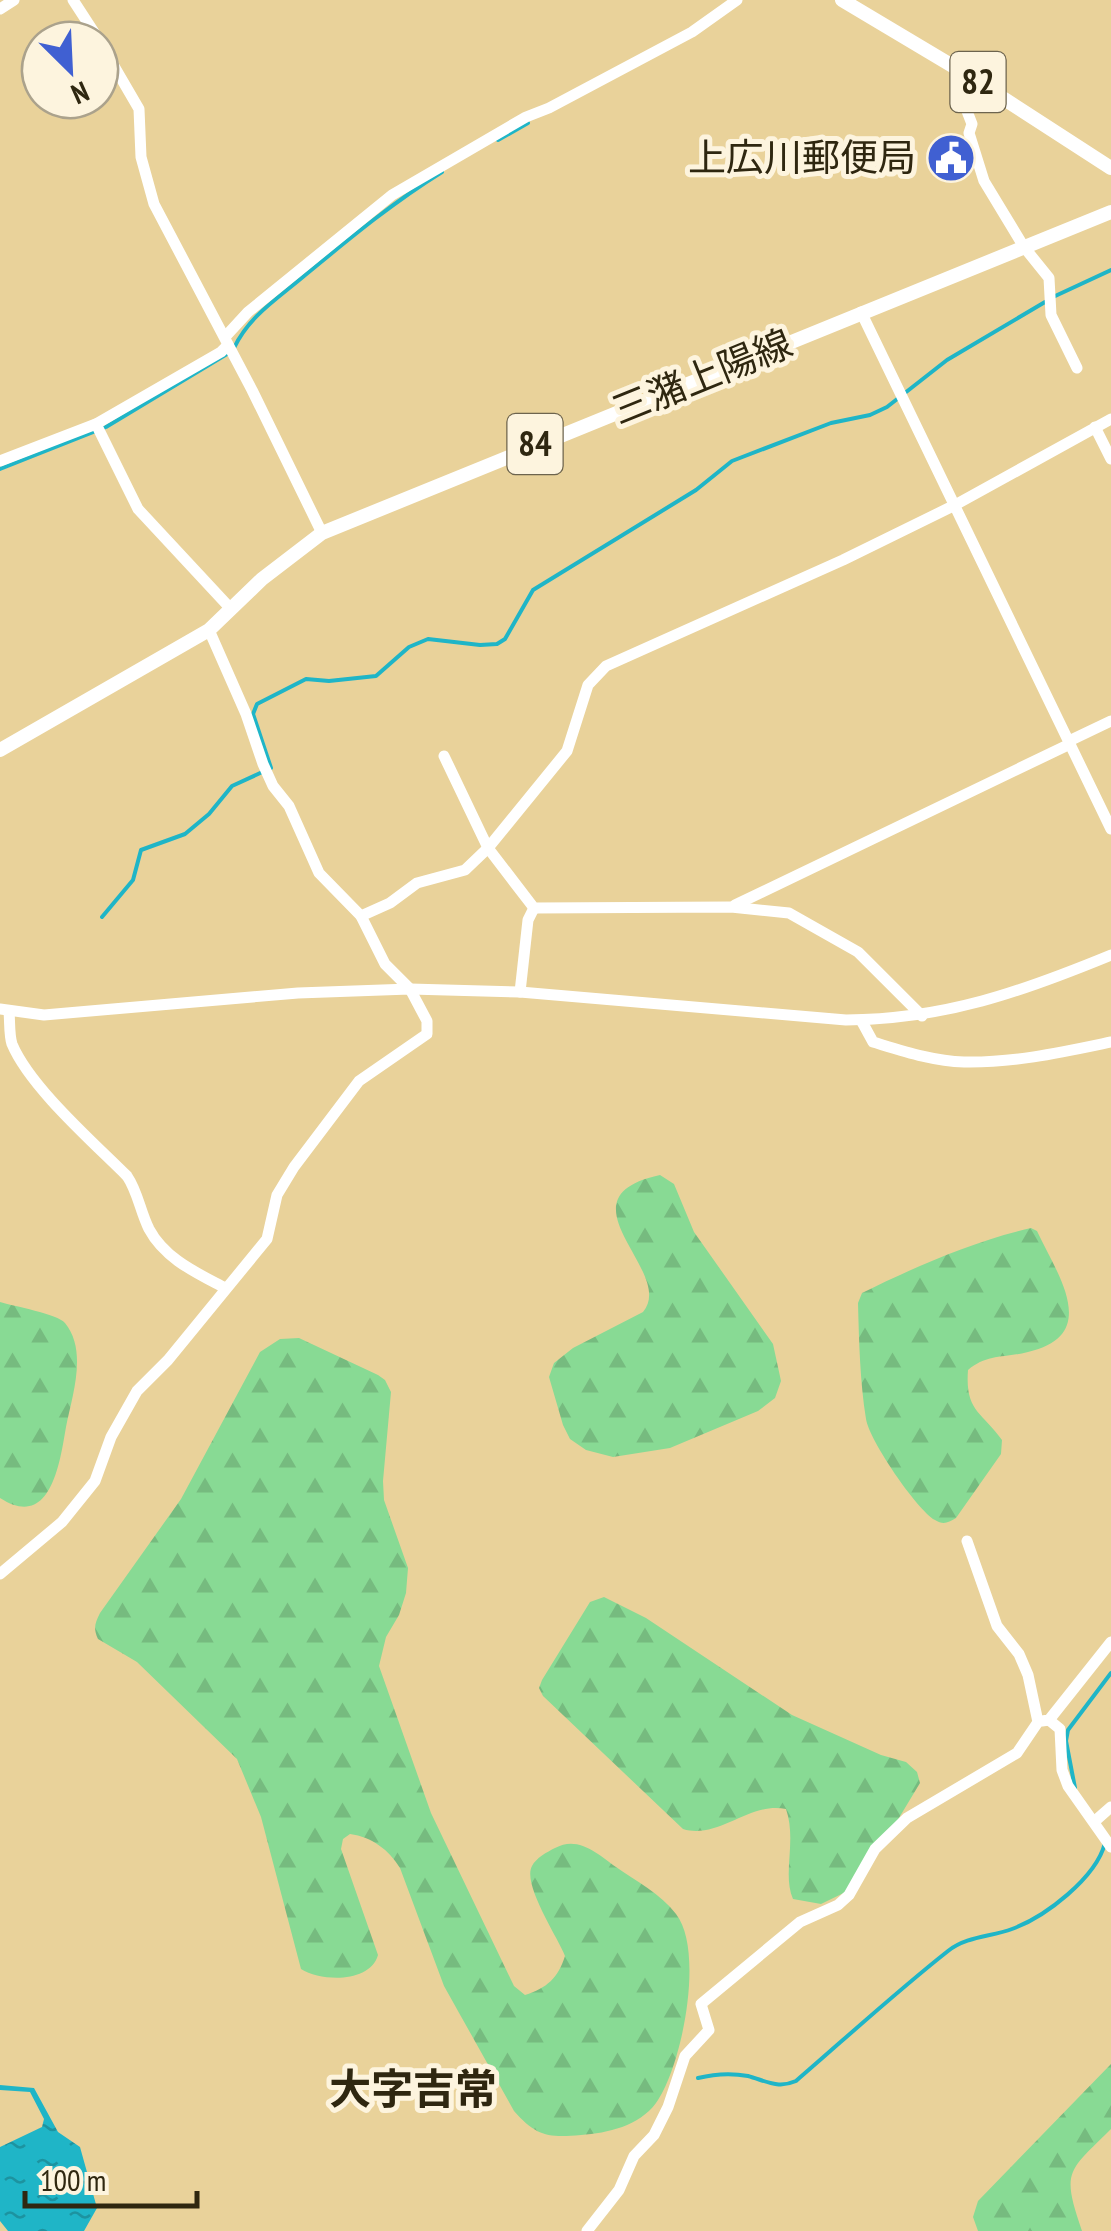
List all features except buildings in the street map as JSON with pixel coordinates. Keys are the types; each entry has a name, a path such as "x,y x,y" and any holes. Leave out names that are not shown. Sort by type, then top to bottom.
{"main road":[{"name":"82","path":"842,0 1111,168"},
{"name":"三潴上陽線","path":"2,745 209,630 262,579 322,533 1111,212"}],"street":[{"path":"0,9 14,0"},
{"path":"0,461 96,424 221,352 248,312 392,196 526,116 550,108 692,32 738,0"},
{"path":"961,71 958,88 972,124 969,133 984,181 1024,247 1049,278 1051,314 1077,368"},
{"path":"120,77 139,109 141,153 154,204 322,533"},
{"path":"861,312 1111,829"},
{"path":"361,916 417,883 465,870 488,848 567,751 588,685 606,666 956,505 1111,419"},
{"path":"96,424 138,510 231,609"},
{"path":"1095,427 1111,459"},
{"path":"0,1574 62,1522 95,1481 111,1437 136,1391 168,1360 268,1239 277,1195 294,1166 359,1081 427,1034 427,1021 410,990 385,964 361,916 319,873 290,806 263,764 209,630"},
{"path":"731,907 1111,721"},
{"path":"444,756 488,848 534,908"},
{"path":"534,908 731,907 789,913 858,952 922,1016"},
{"path":"520,992 528,920 534,908"},
{"path":"225,1288 164,1250 150,1232 134,1187 126,1176 51,1098 21,1059 10,1041 5,1011 80,1013 298,993 410,990 520,992 861,1020 922,1016 1014,994 1111,954"},
{"path":"861,1020 873,1042 930,1058 964,1062 1045,1056 1111,1042"},
{"path":"967,1541 997,1626 1019,1654 1043,1721 1060,1729 1062,1770 1068,1786 1111,1847"},
{"path":"587,2231 619,2190 634,2156 654,2135 685,2056 709,2030 700,2004 800,1922 849,1895 874,1849 907,1818 1017,1753 1111,1642"},
{"path":"1094,1821 1111,1807"}],"green space":[{"path":"660,1175 674,1184 694,1232 773,1344 781,1381 775,1398 758,1411 670,1448 613,1457 586,1450 570,1439 549,1377 554,1363 573,1348 643,1312 649,1296 645,1277 617,1218 617,1200 630,1186"},
{"path":"1031,1228 1037,1231 1062,1284 1069,1318 1063,1332 1050,1344 989,1359 968,1370 972,1403 1002,1440 1001,1454 956,1518 941,1522 927,1514 906,1489 869,1429 862,1391 858,1303 862,1293 923,1264"},
{"path":"0,1302 61,1320 76,1347 74,1388 56,1474 42,1499 31,1506 17,1506 0,1498"},
{"path":"299,1338 378,1375 391,1392 384,1500 408,1568 406,1593 386,1637 379,1666 431,1813 514,1986 525,1995 540,1989 555,1976 565,1956 536,1897 530,1874 539,1858 563,1845 580,1845 595,1852 648,1888 670,1907 685,1931 689,1954 687,2009 674,2063 656,2103 622,2127 591,2134 551,2135 529,2126 514,2111 444,1986 400,1868 373,1841 350,1834 343,1839 341,1849 378,1955 373,1964 356,1975 332,1978 301,1969 261,1817 237,1759 137,1662 98,1639 95,1626 100,1613 181,1499 260,1352 280,1339"},
{"path":"604,1597 646,1618 792,1715 881,1755 906,1762 917,1772 920,1783 858,1886 821,1904 793,1899 786,1809 760,1810 709,1829 683,1829 543,1696 539,1688 542,1680 590,1602"},
{"path":"1111,2064 1111,2129 1072,2173 1072,2195 1082,2231 978,2231 973,2217 978,2201"}],"water":[{"path":"0,2085 34,2088 58,2132 80,2147 97,2208 84,2231 8,2231 0,2221 0,2147 42,2127 44,2119 30,2092 0,2090"}],"waterway":[{"path":"498,140 528,123"},
{"path":"234,348 247,326 274,300 371,222 442,172"},
{"path":"1053,297 1111,270"},
{"path":"102,917 133,880 141,850 185,834 209,814 232,786 271,768 253,714 257,704 306,679 376,676 409,647 428,639 497,644 505,639 533,590 696,490 732,461 831,423 870,415 887,407 947,360 1045,302"},
{"path":"0,469 106,427 227,354"},
{"path":"1075,1788 1066,1741 1068,1730 1111,1673"},
{"path":"698,2078 729,2074 778,2084 796,2081 955,1946 1012,1929 1054,1906 1091,1870 1105,1843"}],"place":[{"name":"上広川郵便局","path":"951,158"}],"district":[{"name":"大字吉常","path":"413,2089"}]}
